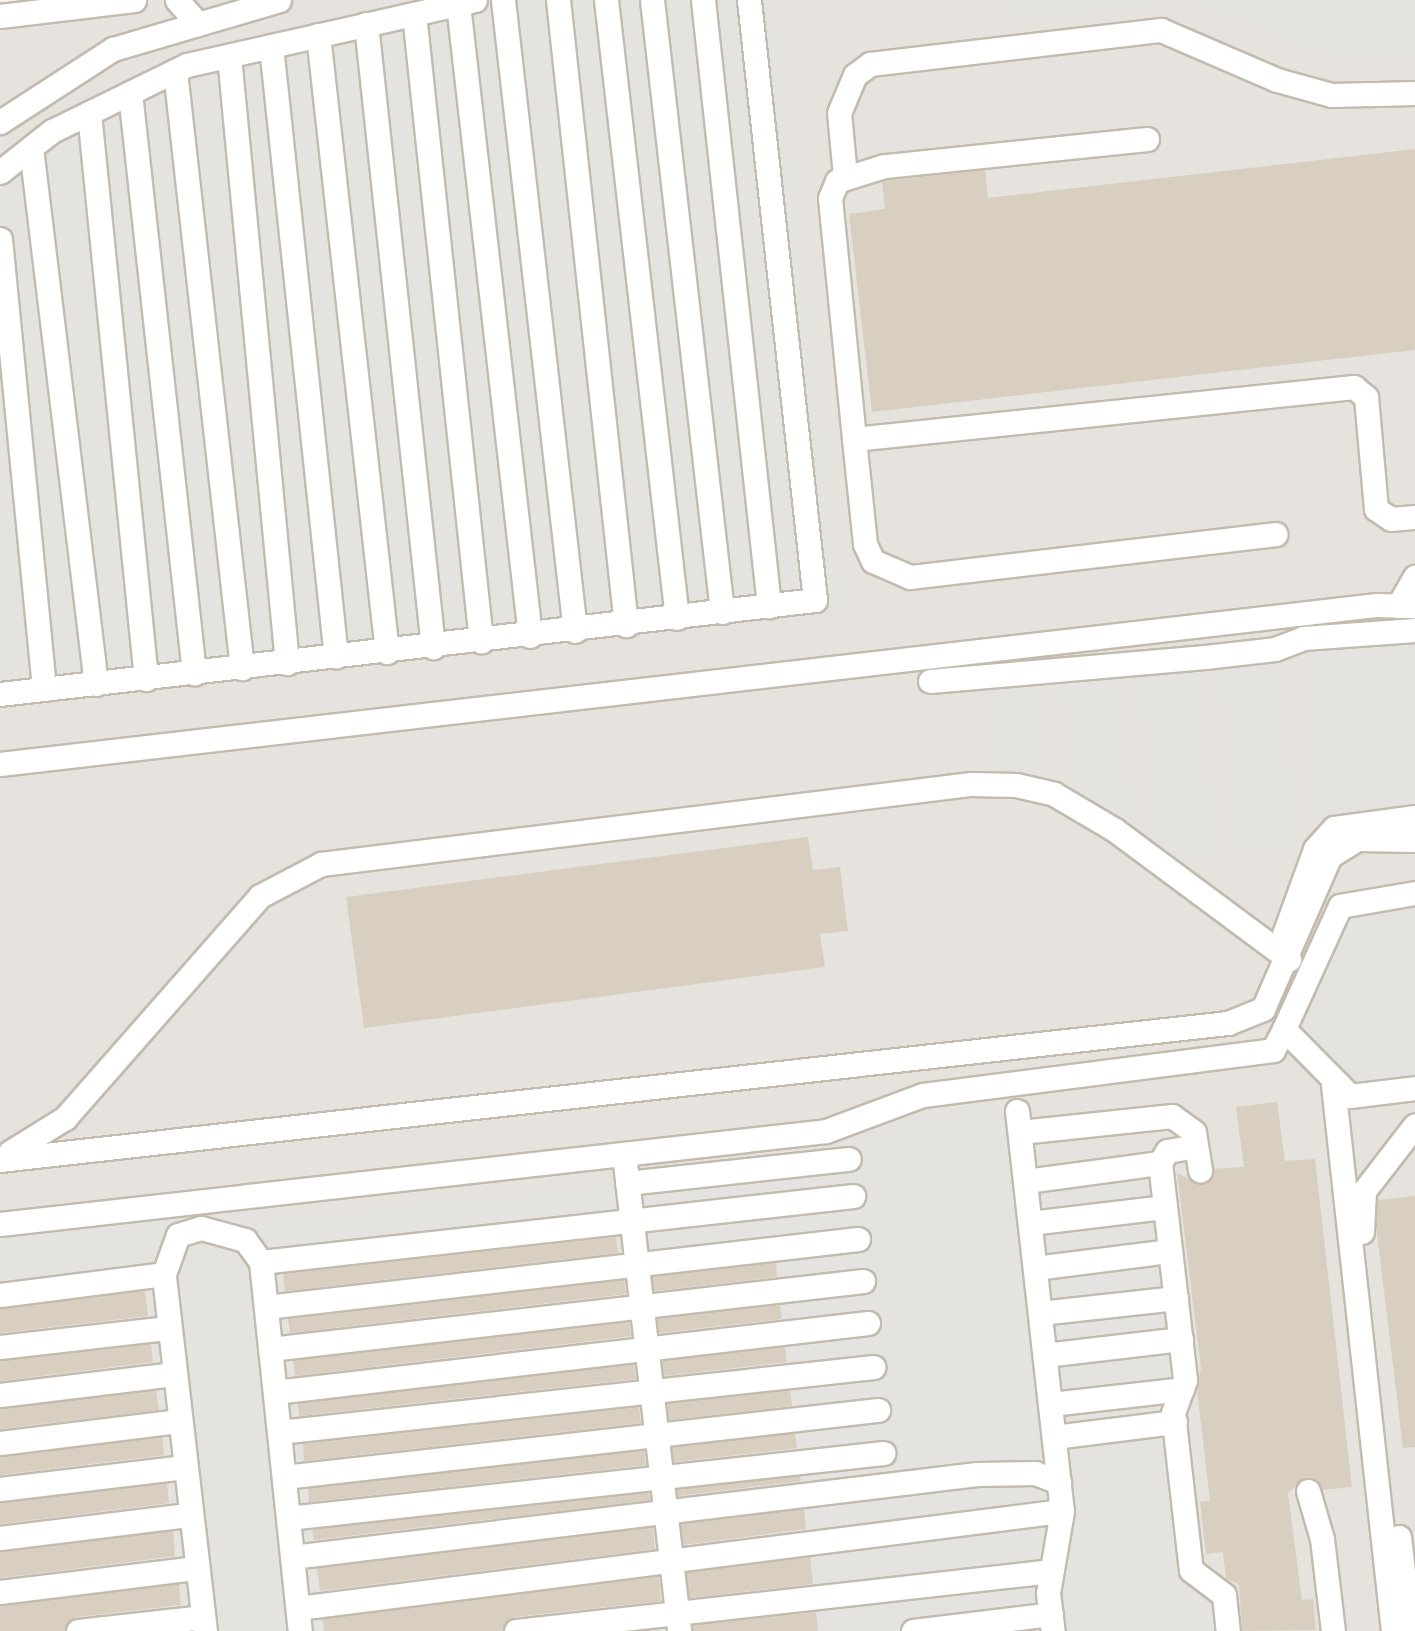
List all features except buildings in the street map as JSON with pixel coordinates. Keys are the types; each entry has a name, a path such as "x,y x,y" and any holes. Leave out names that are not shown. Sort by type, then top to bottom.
{"lane":[{"path":"0,16 134,0"},
{"path":"177,0 198,24"},
{"path":"0,122 113,49 279,0"},
{"path":"503,0 575,631"},
{"path":"558,0 626,625"},
{"path":"606,0 677,618"},
{"path":"652,0 722,612"},
{"path":"703,0 769,606"},
{"path":"0,694 575,631 815,600 748,0"},
{"path":"0,172 31,148 89,113 175,71 271,46 466,2 530,636"},
{"path":"414,14 481,641"},
{"path":"366,24 433,647"},
{"path":"1275,534 910,577 873,561 864,544 830,198 845,176 839,113 855,75 870,64 1161,30 1277,80 1332,95 1415,93"},
{"path":"318,35 387,652"},
{"path":"271,46 336,657"},
{"path":"229,56 288,663"},
{"path":"175,71 242,668"},
{"path":"130,93 194,673"},
{"path":"89,113 146,678"},
{"path":"845,176 884,166 1147,139"},
{"path":"31,148 96,684"},
{"path":"0,239 44,688"},
{"path":"854,439 1354,387 1366,397 1376,509 1391,519 1415,517"},
{"path":"0,764 1406,606 1415,576"},
{"path":"930,681 1205,657 1275,649 1303,638 1415,630"},
{"path":"0,1158 65,1118 260,896 321,864 971,784 1016,785 1054,794 1115,830 1283,955"},
{"path":"0,1158 1228,1023 1263,1009 1283,955 1315,849 1334,828 1415,817"},
{"path":"1283,955 1330,856 1357,839 1415,840"},
{"path":"0,1224 826,1132 923,1095 1273,1050 1340,906 1415,893"},
{"path":"1284,1029 1302,1041 1333,1085 1350,1096 1415,1088"},
{"path":"1333,1085 1393,1631"},
{"path":"914,1631 1052,1623 1052,1571 1062,1511 1019,1121 1172,1116 1194,1132 1200,1171"},
{"path":"1410,1631 1359,1207 1364,1191 1415,1125"},
{"path":"1196,1146 1167,1151 1160,1163 1181,1339 1182,1389 1175,1422 1191,1570 1224,1595 1228,1631"},
{"path":"624,1154 678,1621"},
{"path":"627,1183 849,1159"},
{"path":"1026,1181 1160,1163"},
{"path":"261,1262 853,1196"},
{"path":"1030,1223 1165,1207"},
{"path":"78,1631 204,1624 188,1515 164,1274 178,1235 201,1228 246,1240 261,1262 299,1620 671,1564 1062,1511"},
{"path":"266,1307 858,1239"},
{"path":"1035,1268 1170,1251"},
{"path":"0,1295 164,1274"},
{"path":"270,1349 863,1281"},
{"path":"1040,1313 1176,1298"},
{"path":"275,1392 868,1323"},
{"path":"0,1348 168,1328"},
{"path":"1045,1356 1181,1339"},
{"path":"279,1432 873,1367"},
{"path":"0,1395 174,1374"},
{"path":"1051,1404 1182,1389"},
{"path":"284,1477 878,1410"},
{"path":"0,1443 180,1421"},
{"path":"1054,1437 1175,1422"},
{"path":"288,1518 883,1453"},
{"path":"0,1489 185,1467"},
{"path":"292,1557 666,1514 977,1474 1035,1473 1059,1482"},
{"path":"1308,1491 1322,1539 1333,1631"},
{"path":"0,1538 188,1515"},
{"path":"0,1592 195,1568"},
{"path":"516,1631 678,1621 1052,1571"}],"shaded area":[{"path":"100,0 1415,0 1415,1631 0,1631 0,22"},
{"path":"388,0 777,0 848,607 28,703 26,666 0,675 0,154 56,113 147,69 262,31"},
{"path":"998,0 1415,0 1415,59 1336,58 1192,4 1001,20"},
{"path":"1415,638 1415,809 1314,820 1299,651"},
{"path":"1279,658 1301,846 1234,852 1215,663"},
{"path":"1200,668 1219,857 1168,862 1153,844 1133,673"},
{"path":"1121,678 1138,827 1069,794 1057,684"},
{"path":"1045,682 1052,781 987,768 979,686"},
{"path":"1415,893 1415,1088 1350,1096 1284,1029 1340,906"},
{"path":"1016,1101 1026,1181 1160,1163 1185,1380 1173,1413 1191,1570 1224,1595 1228,1631 0,1631 0,1225 240,1198 245,1222 627,1183 857,1152 855,1144 929,1112"}]}
